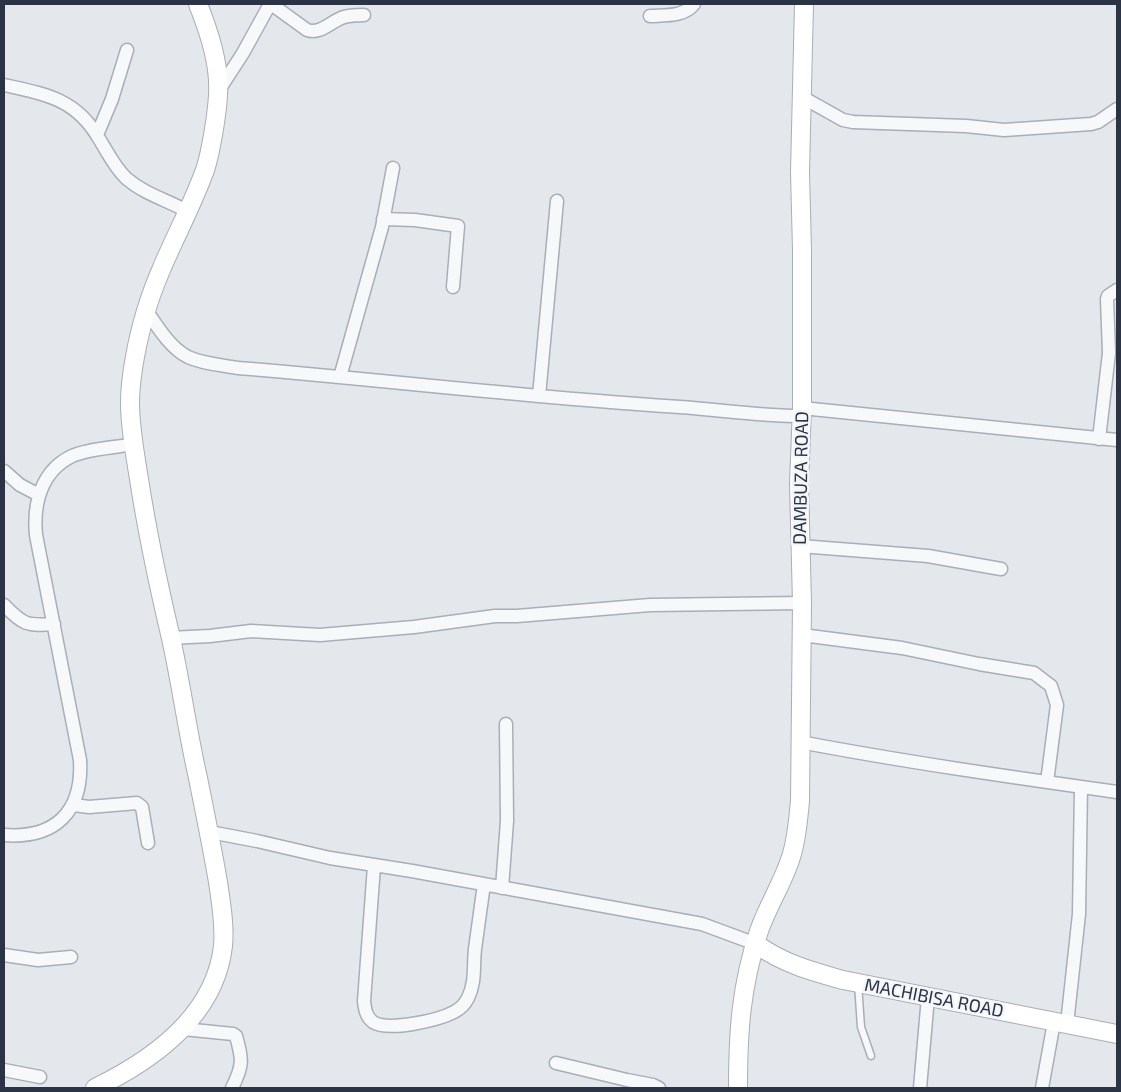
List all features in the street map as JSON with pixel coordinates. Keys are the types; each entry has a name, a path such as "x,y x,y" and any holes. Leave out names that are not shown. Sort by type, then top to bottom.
{"street":[{"path":"95,1088 146,1059 183,1029 209,991 218,968 223,947 222,908 210,832 146,526 133,444 130,407 131,382 146,310 206,167 218,90 213,46 198,4"},
{"path":"218,90 271,4 312,32 343,17 364,15"},
{"path":"650,16 678,14 686,11 694,4"},
{"name":"DAMBUZA ROAD","path":"738,1088 738,1047 741,1007 746,981 764,918 783,879 794,850 799,808 802,635 799,484 802,412 800,172 804,4"},
{"path":"97,135 112,99 127,50"},
{"path":"4,85 46,95 62,101 80,115 97,135 114,163 126,177 142,190 187,211"},
{"path":"802,97 843,120 853,122 966,126 1004,130 1091,124 1098,122 1117,109"},
{"path":"340,377 383,219 393,168"},
{"path":"539,396 557,201"},
{"path":"383,219 423,221 458,226 452,287"},
{"path":"1100,439 1109,353 1107,299 1108,296 1117,290"},
{"path":"146,310 166,338 189,357 202,362 238,368 606,403 710,409 769,416 802,412 1117,440"},
{"path":"4,835 27,835 50,829 60,821 74,804 81,776 80,760 36,535 35,510 39,495 43,483 54,470 73,456 85,452 133,444"},
{"path":"4,471 20,485 39,495"},
{"path":"800,546 928,556 1001,569"},
{"path":"170,638 251,631 320,635 408,628 495,616 517,616 650,604 802,603"},
{"path":"4,605 20,621 29,625 54,624"},
{"path":"802,635 902,648 1034,673 1051,686 1057,705 1046,782"},
{"path":"502,888 507,811 506,724"},
{"path":"800,742 873,756 1117,792"},
{"path":"1042,1088 1060,1023 1079,914 1081,787"},
{"path":"74,804 89,807 137,803 142,807 148,843"},
{"path":"210,832 374,866 412,871 702,924 756,944"},
{"path":"374,866 364,1001 368,1017 373,1022 381,1025 403,1026 450,1014 464,1004 475,974 475,952 484,884"},
{"name":"MACHIBISA ROAD","path":"756,944 772,956 800,968 928,997 1117,1034"},
{"path":"4,955 38,960 71,957"},
{"path":"920,1088 928,997"},
{"path":"183,1029 236,1036 241,1065 232,1088"},
{"path":"556,1063 627,1080 653,1084 659,1088"},
{"path":"4,1070 40,1077"}],"lane":[{"path":"858,982 861,1027 871,1056"}]}
